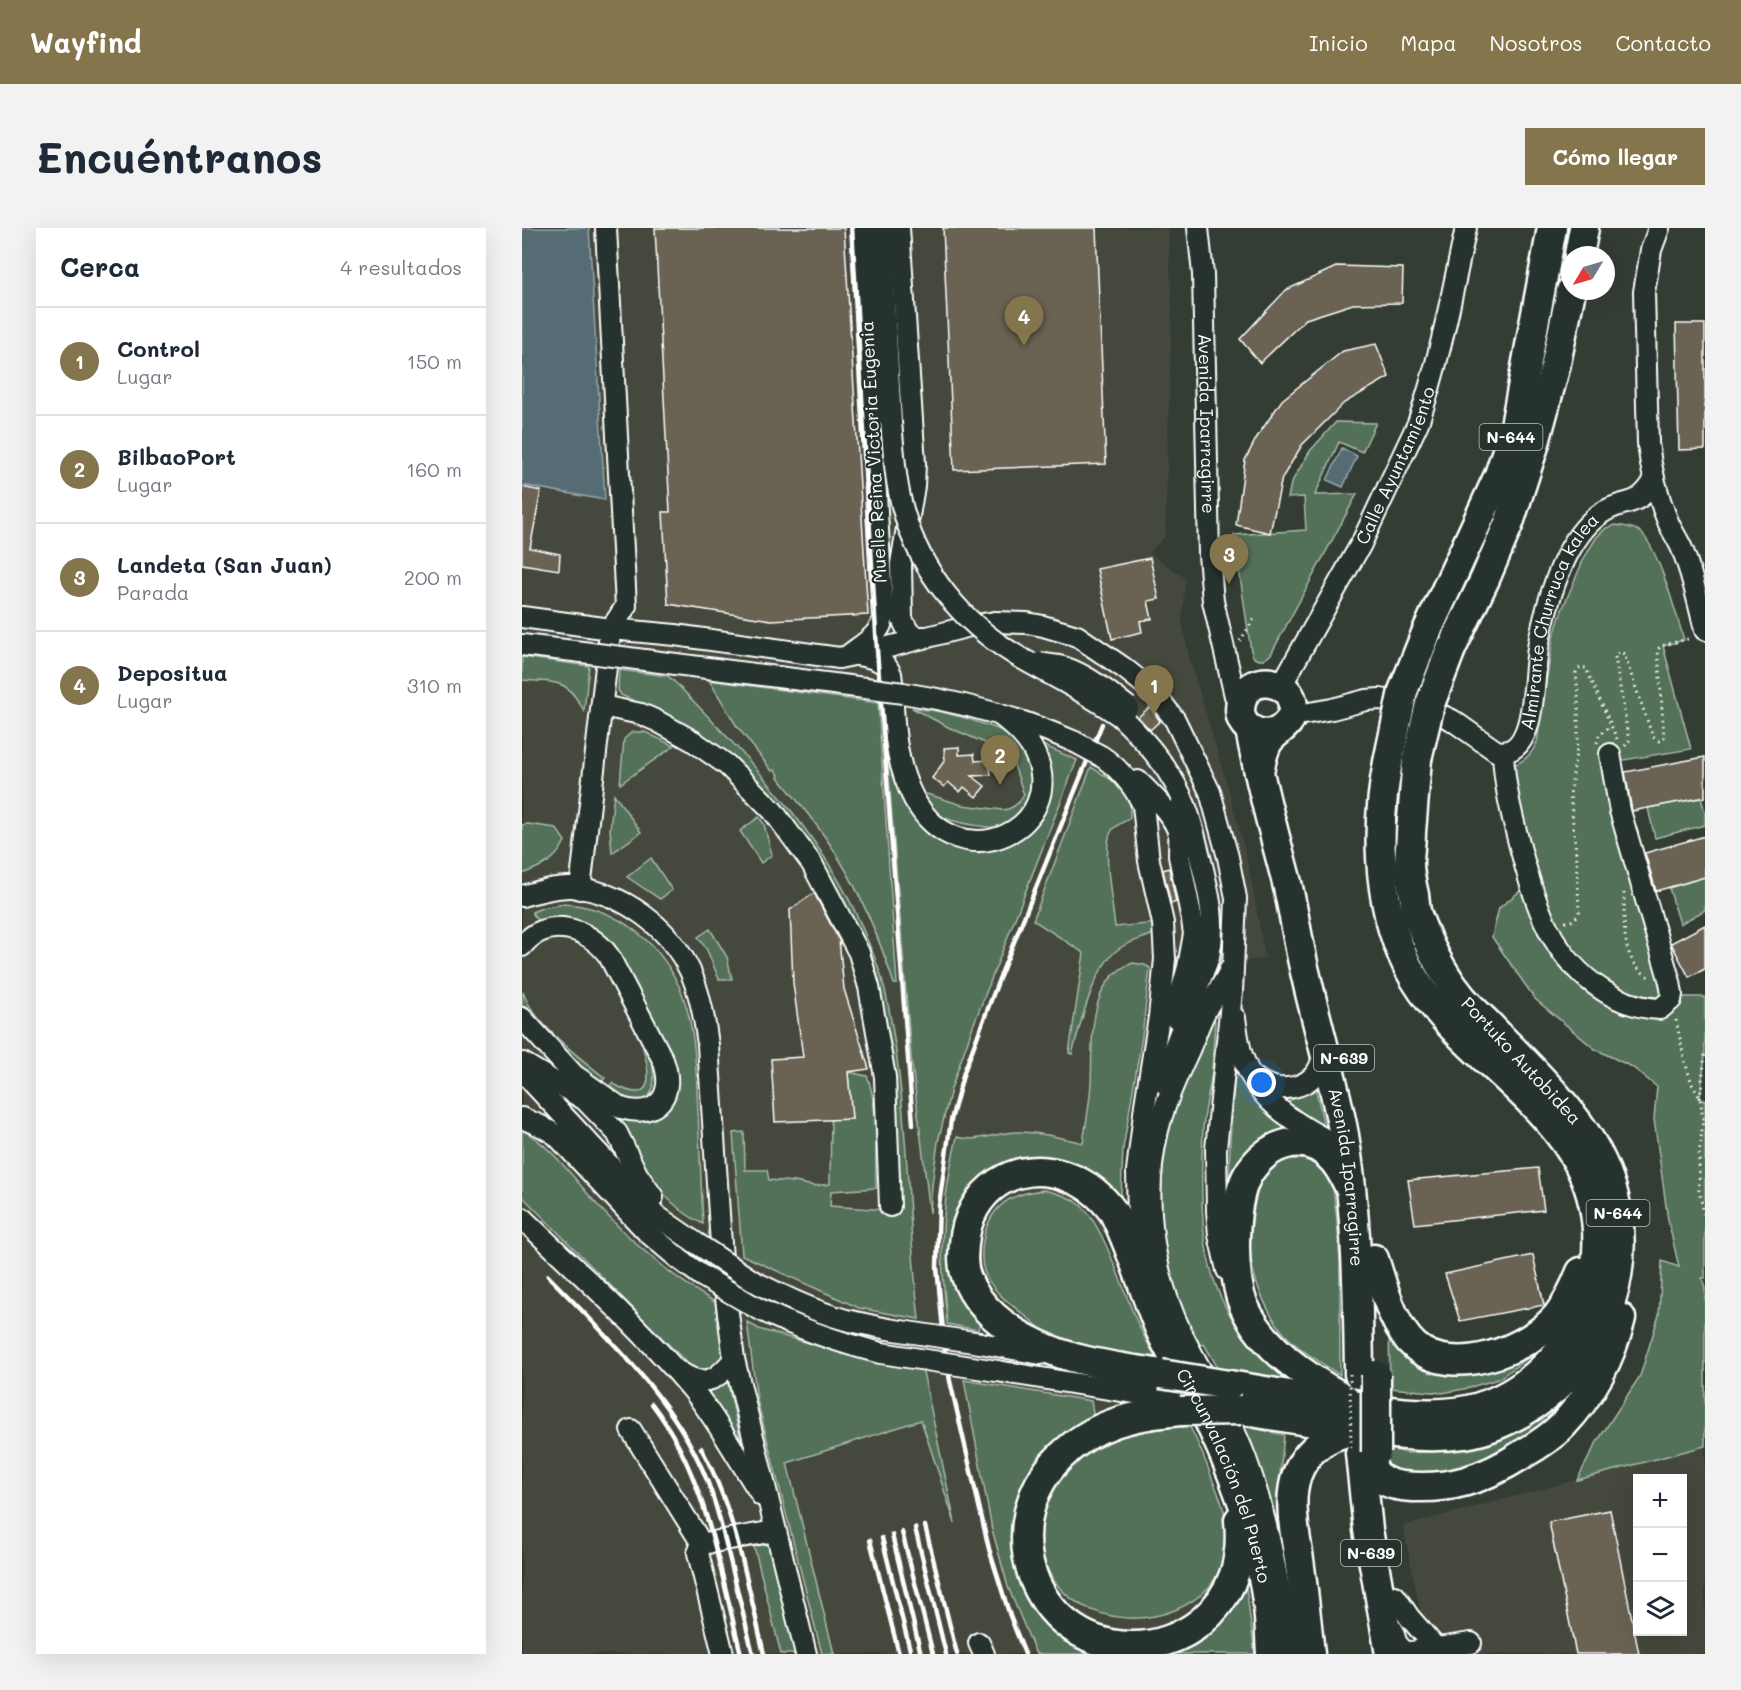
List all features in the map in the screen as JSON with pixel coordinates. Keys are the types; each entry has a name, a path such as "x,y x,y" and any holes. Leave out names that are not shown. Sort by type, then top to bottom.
{"highway":[{"name":"N-644","path":"1404,753 1403,692 1427,631 1499,475 1515,426 1552,228"},
{"path":"1581,246 1584,228"},
{"name":"Portuko Autobidea","path":"1366,1446 1401,1413 1460,1412 1501,1398 1524,1383 1556,1356 1572,1334 1585,1308 1593,1284 1598,1237 1592,1199 1578,1164 1563,1139 1547,1120 1431,1004 1408,967 1395,933 1387,901 1381,858 1381,812 1385,775 1404,753 1430,704 1452,648 1509,523 1537,435 1555,368 1569,300"},
{"path":"1258,774 1268,742 1286,724 1293,708 1292,699 1288,692 1273,684 1255,684 1248,689 1243,696 1245,717 1264,734 1286,724"},
{"name":"Avenida Iparragirre","path":"1245,717 1286,879 1346,1150 1356,1239 1358,1330 1363,1375"},
{"name":"Portuko Autobidea","path":"1235,1482 1240,1535 1238,1566 1225,1595 1211,1613 1181,1635 1139,1646 1105,1642 1088,1636 1068,1624 1052,1610 1037,1587 1027,1553 1027,1520 1033,1499 1040,1482 1053,1465 1067,1451 1098,1430 1137,1416 1178,1406 1241,1410 1366,1446 1469,1433 1501,1423 1522,1413 1547,1396 1592,1346 1614,1293 1618,1272 1619,1218 1606,1169 1583,1129 1567,1108 1459,994 1434,955 1416,913 1409,865 1404,753"},
{"name":"N-639","path":"1286,879 1317,966 1343,1056 1368,1181 1374,1251 1363,1375 1366,1446 1390,1654"},
{"path":"1353,1200 1348,1185 1334,1161 1319,1149 1305,1143 1290,1142 1282,1145 1257,1161 1240,1193 1237,1218 1236,1274 1243,1305 1262,1334 1316,1383 1395,1485 1424,1488"},
{"path":"1346,1150 1355,1160 1357,1167 1374,1251 1392,1311 1402,1331 1414,1346 1438,1359 1482,1358 1510,1349 1526,1341 1550,1323 1569,1299 1581,1272 1588,1251 1592,1223 1592,1199"},
{"name":"Circunvalación del Puerto","path":"1082,1361 1022,1336 989,1311 970,1286 963,1264 966,1225 976,1205 989,1189 1014,1175 1044,1171 1075,1179 1094,1191 1108,1205 1119,1223 1173,1357 1209,1421 1235,1482 1261,1566 1268,1610 1270,1654"},
{"path":"1375,1522 1386,1505 1399,1496 1424,1488 1470,1481 1500,1469 1534,1448 1562,1426 1582,1403 1603,1371 1617,1336 1626,1296 1628,1268 1619,1218"},
{"name":"Portuko Autobidea","path":"1082,1361 1229,1385 1366,1446"},
{"name":"N-644","path":"1310,1654 1292,1510 1293,1486 1305,1459 1327,1440 1343,1433 1366,1446"},
{"name":"N-639","path":"1375,1522 1395,1596 1405,1654"}],"street":[{"path":"580,889 611,629 626,606 606,228"},
{"name":"Muelle Reina Victoria Eugenia","path":"850,656 878,632 883,618 861,228"},
{"path":"879,228 896,478 903,512 924,562 947,595 991,638 1109,708 1125,712 1156,736 1175,760 1196,805 1220,900 1240,1047 1250,1073 1265,1095 1283,1113 1298,1125 1346,1150"},
{"name":"Muelle Reina Victoria Eugenia","path":"897,686 897,644 902,615 901,564 914,486 915,464 899,228"},
{"name":"Avenida Iparragirre","path":"1198,228 1203,286 1209,555 1213,601 1232,649 1234,696 1245,717"},
{"name":"Calle Ayuntamiento","path":"1273,684 1361,543 1418,423 1425,404 1450,303 1466,228"},
{"path":"1659,228 1651,250 1644,292 1648,444 1654,481 1669,524 1682,547 1705,630"},
{"path":"1627,504 1645,495 1654,481"},
{"name":"Almirante Churruca kalea","path":"1286,724 1332,709 1366,700 1380,699 1419,705 1452,720 1490,748 1503,752 1511,751 1524,737 1529,719 1537,656 1546,612 1562,566 1583,529 1593,518 1607,509 1627,504 1669,524"},
{"path":"902,615 903,624 909,633 917,637 928,637"},
{"path":"522,617 881,661 889,669 897,686 893,706 900,759 914,799 935,824 965,840 975,842 993,840 1012,832 1033,811 1039,794 1040,772 1034,751 1020,732 1000,715"},
{"path":"850,656 970,626 1009,621 1043,626 1077,636 1136,677 1159,699 1175,720 1210,792 1228,857 1236,898 1237,913 1216,1149 1217,1211 1224,1259 1243,1305"},
{"path":"522,645 865,688 897,686 1000,715 1075,742 1136,779 1175,823 1179,832 1180,864 1194,934 1180,995 1145,1105"},
{"path":"1232,649 1245,675 1273,684"},
{"path":"602,706 641,714 657,721 693,741 727,765 773,812 812,864 859,953 869,987 885,1077 890,1206"},
{"path":"1125,712 1165,769 1180,795 1191,824 1213,918 1209,957 1162,1079 1139,1151"},
{"path":"1503,752 1503,772 1514,824 1541,915 1551,937 1564,956 1590,982 1625,1002 1645,1009 1660,1009 1671,1000 1670,982 1620,811 1610,754"},
{"path":"1105,759 1139,797 1144,811 1149,861 1163,923 1165,959 1159,1017 1139,1151 1137,1194 1138,1223 1150,1304"},
{"path":"1148,849 1165,781 1165,769"},
{"path":"1165,769 1176,789 1180,808 1179,841"},
{"path":"523,897 561,888 593,891 623,902 651,921 673,944 697,989 706,1025 723,1275 734,1359 806,1654"},
{"path":"522,946 528,939 542,931 559,928 570,928 597,941 609,956 663,1060 667,1071 667,1088 662,1100 650,1109 630,1110 587,1094 522,1062"},
{"path":"1230,977 1208,1007 1173,1085 1158,1131 1152,1170 1151,1205 1157,1262 1172,1311 1191,1352 1232,1426 1252,1478 1269,1538 1289,1654"},
{"path":"522,1018 587,1094 621,1139 643,1185 690,1238"},
{"path":"1250,1073 1260,1082 1272,1088 1295,1087 1308,1080 1317,1070 1322,1060 1323,1044"},
{"path":"522,1068 532,1082 657,1216 753,1281 795,1302 844,1319 888,1329 1082,1361"},
{"path":"522,1118 556,1135 647,1232 679,1259 702,1276 755,1307 803,1330 881,1353 997,1371 1178,1406"},
{"path":"522,1218 638,1330 673,1368 709,1412 773,1521"},
{"path":"673,1368 687,1377 705,1381 719,1376 734,1359"},
{"path":"631,1430 702,1544"},
{"path":"723,1654 698,1553 702,1544 773,1521"},
{"path":"1375,1522 1377,1547 1396,1642 1405,1654 1471,1643"},
{"path":"1395,1596 1409,1617 1437,1649"}],"path":[{"path":"1232,649 1254,619"},
{"path":"1671,1000 1692,1084 1700,1098 1705,1101"},
{"path":"1705,1055 1700,1098 1703,1119 1699,1157 1699,1190 1705,1218"},
{"path":"1363,1375 1366,1446"}],"shaded area":[{"path":"589,228 1168,228 1172,308 1165,536 1149,553 1185,578 1182,623 1190,660 1230,794 1249,868 1265,958 1133,981 1105,1156 1104,1239 1118,1305 1196,1457 1240,1602 1245,1654 522,1654 522,485 605,499"},
{"path":"1705,1446 1705,1654 1429,1654 1403,1526"}],"green space":[{"path":"1336,422 1376,423 1362,452 1339,442 1315,495 1357,494 1271,654 1259,660 1254,658 1251,651 1234,535 1306,530 1304,497 1288,498 1291,483 1310,451"},
{"path":"1616,525 1639,531 1646,538 1666,581 1684,640 1663,646 1691,749 1618,761 1615,745 1602,748 1600,754 1666,992 1664,1001 1630,997 1587,971 1548,918 1509,767 1526,758 1537,742 1553,638 1584,558 1596,538 1606,528"},
{"path":"522,657 589,666 584,711 566,687 552,682 522,680"},
{"path":"619,670 668,676 679,686 786,804 810,835 851,903 879,971 893,1030 903,1112 919,1319 859,1308 742,1255 733,1133 744,1132 745,1170 767,1170 769,1180 814,1186 830,1184 831,1119 852,1119 848,1072 867,1076 871,1088 875,1116 876,1188 831,1191 830,1206 900,1211 892,1094 861,949 867,946 860,930 854,932 837,895 699,735 672,718 621,695 618,690"},
{"path":"709,680 878,703 897,984 894,984 864,906 834,851 778,777 779,775 775,770 772,771 736,725"},
{"path":"912,708 957,716 996,728 1017,743 1028,764 1031,788 1023,809 1006,825 981,826 946,818 936,812 922,795 927,794 962,805 1003,810 1010,808 1024,795 1011,756"},
{"path":"884,716 902,795 909,807 917,819 938,838 964,849 978,851 997,848 1025,831 1038,743 1077,760 973,1026 951,1089 938,1142 930,1213 911,1056"},
{"path":"632,732 645,732 674,746 620,784 624,739"},
{"path":"1091,767 1120,787 1130,803 1130,818 1115,827 1109,840 1108,864 1115,927 1158,923 1155,933 1120,948 1102,968 1089,996 1072,1054 1069,1053 1084,953 1033,920"},
{"path":"614,794 641,832 612,853 610,829"},
{"path":"1701,798 1705,812 1705,825 1655,838 1648,808"},
{"path":"759,817 764,824 772,855 761,863 740,831"},
{"path":"522,825 556,828 565,841 553,859 522,874"},
{"path":"651,858 672,890 660,899 627,877"},
{"path":"1705,877 1705,910 1680,924 1669,888"},
{"path":"1525,887 1536,919 1625,1008 1679,997 1705,997 1705,1055 1700,1098 1705,1101 1705,1278 1702,1278 1705,1288 1705,1446 1577,1480 1597,1442 1640,1376 1659,1315 1662,1261 1679,1267 1668,1220 1654,1119 1657,1087 1632,1067 1595,1049 1535,999 1492,937 1499,908"},
{"path":"563,904 583,906 602,912 637,932 652,945 664,961 683,996 691,1024 695,1052 703,1224 686,1214 659,1189 607,1110 621,1115 673,1096 606,938 585,923 541,921 536,919 532,912"},
{"path":"710,929 727,957 732,979 719,979 707,950 698,937"},
{"path":"1133,963 1150,968 1142,1037 1123,1149 1121,1195 1117,1197 1080,1170 970,1195 980,1322 978,1330 947,1324 942,1249 945,1206 957,1137 972,1139 1010,1132 1026,1132 1083,1143 1088,1113 1095,1014 1107,983 1118,971"},
{"path":"523,992 528,1004 547,1028 605,1078 599,1086 526,1012 522,1005"},
{"path":"631,1013 647,1043 654,1077 651,1093 646,1099 638,1101 625,1099 606,1091 612,1083 631,1091 642,1091 647,1083 648,1070 645,1055"},
{"path":"1212,1020 1215,1020 1212,1071 1203,1125 1202,1157 1204,1233 1207,1252 1217,1288 1225,1306 1250,1344 1282,1376 1281,1380 1218,1368 1204,1344 1197,1347 1173,1284 1166,1254 1161,1192 1170,1128 1190,1066"},
{"path":"1235,1072 1290,1132 1229,1186 1230,1140"},
{"path":"1316,1090 1324,1126 1313,1121 1289,1103 1290,1100"},
{"path":"522,1130 555,1156 604,1212 643,1250 685,1283 715,1302 724,1360 720,1364 708,1369 690,1366 522,1196"},
{"path":"1296,1154 1314,1160 1332,1179 1340,1261 1340,1375 1302,1349 1282,1331 1264,1300 1252,1267 1250,1214 1257,1183 1273,1163"},
{"path":"1044,1190 1078,1203 1095,1224 1111,1256 1137,1323 1156,1359 1090,1349 1053,1338 1005,1299 990,1283 983,1266 982,1251 984,1236 992,1216 998,1208 1013,1197"},
{"path":"747,1322 759,1329 853,1356 922,1367 955,1523 921,1420 787,1463 834,1654 822,1654 757,1400"},
{"path":"1389,1322 1414,1359 1561,1326 1534,1354 1498,1379 1442,1393 1390,1388"},
{"path":"727,1380 741,1442 705,1387"},
{"path":"964,1380 1091,1401 1094,1419 1016,1515 1013,1535 1019,1578 1039,1613 1100,1654 1036,1654 1008,1587 992,1529"},
{"path":"1571,1397 1522,1447 1432,1478 1387,1470 1386,1448 1407,1453 1444,1451 1486,1443 1530,1426"},
{"path":"1188,1423 1205,1459 1225,1516 1227,1534 1225,1552 1216,1577 1211,1585 1184,1606 1153,1616 1121,1617 1092,1610 1066,1594 1048,1571 1041,1541 1047,1505 1054,1490 1074,1465 1102,1446 1132,1433"},
{"path":"1244,1426 1284,1435 1280,1475 1295,1654 1284,1563 1275,1516"},
{"path":"768,1544 795,1654 781,1654 754,1546"},
{"path":"1246,1587 1255,1654 1169,1654 1242,1588"}],"water":[{"path":"522,228 589,228 605,500 522,485"},
{"path":"1342,448 1357,456 1343,487 1327,480"}],"building":[{"path":"655,228 844,228 868,615 771,620 668,604 663,512 670,512"},
{"path":"943,228 1096,228 1106,464 954,470"},
{"path":"1338,266 1403,268 1402,303 1353,304 1306,319 1260,363 1240,339 1286,290"},
{"path":"1676,324 1705,324 1705,449 1679,450"},
{"path":"1376,344 1389,377 1344,403 1302,445 1282,478 1270,533 1236,525 1245,460 1257,437 1282,400 1343,351"},
{"path":"522,487 541,491 530,548 560,554 559,570 522,564"},
{"path":"1150,558 1159,599 1148,601 1152,619 1140,621 1142,632 1112,639 1097,569"},
{"path":"1150,707 1160,721 1150,730 1138,717"},
{"path":"959,747 959,755 974,754 975,761 989,760 991,775 972,776 985,786 976,797 964,787 960,792 948,782 944,787 932,778 945,760 944,748"},
{"path":"1705,757 1705,797 1632,811 1625,772"},
{"path":"1705,836 1705,877 1656,891 1645,853"},
{"path":"1169,868 1176,902 1171,904 1163,870"},
{"path":"814,893 839,940 844,989 869,1069 848,1072 852,1119 775,1122 771,1059 803,1057 793,983 790,910"},
{"path":"1705,925 1705,969 1689,977 1671,943"},
{"path":"1538,1168 1544,1210 1415,1224 1408,1180"},
{"path":"1533,1255 1544,1305 1460,1321 1445,1274"},
{"path":"1610,1510 1633,1624 1633,1636 1635,1636 1639,1654 1576,1654 1549,1522"}],"railway":[{"path":"852,228 877,650 913,1124"},
{"path":"1025,1654 1010,1616 989,1549 950,1381 937,1267 939,1205 951,1120 964,1072 1102,724"},
{"path":"548,1276 631,1362 668,1410 698,1460 716,1507 753,1654"},
{"path":"652,1404 686,1461 698,1492 718,1557 741,1654"},
{"path":"701,1448 732,1522 764,1654"},
{"path":"925,1526 957,1654"},
{"path":"915,1528 946,1654"},
{"path":"902,1532 933,1654"},
{"path":"892,1535 921,1654"},
{"path":"882,1538 911,1654"},
{"path":"870,1540 899,1654"}],"place":[{"name":"Depositua","path":"1024,346"},
{"name":"Landeta (San Juan)","path":"1229,584"},
{"name":"Control","path":"1154,715"},
{"name":"BilbaoPort","path":"1000,785"}]}
